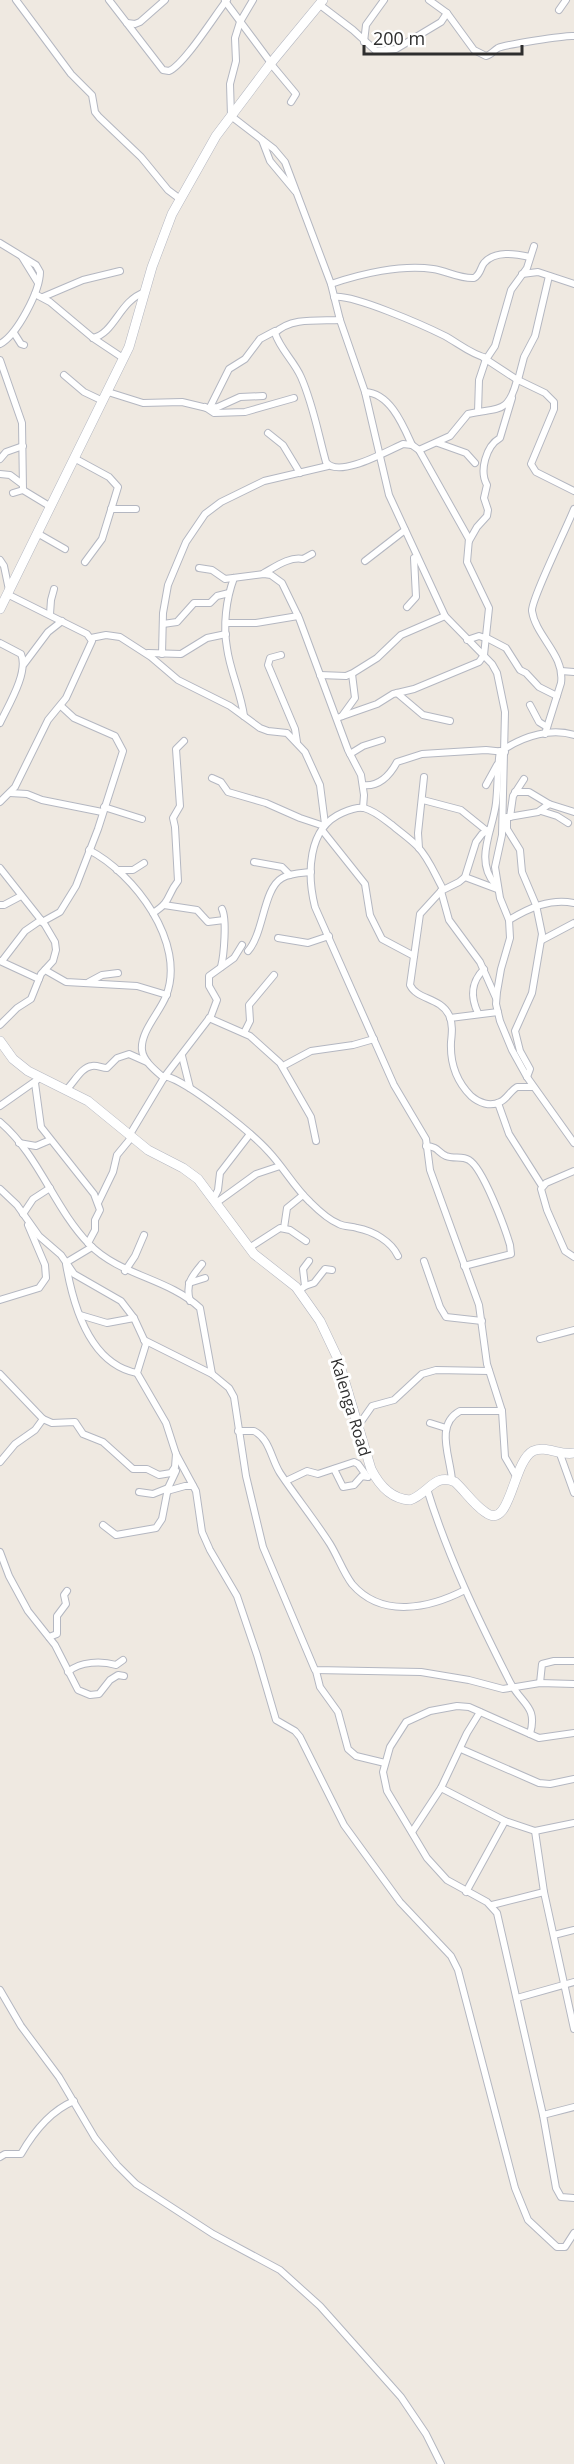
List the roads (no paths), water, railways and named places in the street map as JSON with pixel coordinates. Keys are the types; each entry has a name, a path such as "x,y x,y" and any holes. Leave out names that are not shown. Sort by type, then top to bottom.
{"main road":[{"path":"0,609 106,397 123,358 162,237 180,199 216,136 321,2"},
{"name":"Kalenga Road","path":"0,1041 13,1059 37,1080 66,1090 94,1105 148,1150 183,1168 198,1179 249,1248 302,1288 338,1359 366,1459 377,1480 394,1496 406,1500 415,1498 439,1479 452,1481"},
{"path":"452,1481 480,1509 493,1517 503,1512 507,1505 521,1463 530,1452 539,1449 560,1454 574,1453"}],"street":[{"path":"16,0 71,74 92,94 99,117 125,140 168,190 180,199"},
{"path":"109,0 163,69 171,71 226,1 271,63 296,92 291,102"},
{"path":"127,23 140,22 165,0"},
{"path":"253,0 240,22 236,38 236,61 231,84 231,116 262,139 285,162 331,284 340,320 365,392 389,495 445,616 495,668 498,679 505,712 507,829 519,847 524,877 541,922 542,940 532,993 515,1031 518,1047 530,1070 527,1077"},
{"path":"364,42 366,25 384,0"},
{"path":"429,0 447,13 474,50 486,56 500,48 542,41 552,37 574,36"},
{"path":"559,10 566,0"},
{"path":"321,2 376,51 393,50 431,28 447,13"},
{"path":"262,139 270,162 299,195"},
{"path":"0,243 39,268 40,272 35,294 14,333 0,344"},
{"path":"478,412 479,380 485,358 493,350 506,303 515,282 527,268 534,246"},
{"path":"331,284 400,269 429,268 474,279 481,272 485,262 496,256 512,254 530,257"},
{"path":"43,297 83,280 120,271"},
{"path":"521,274 530,272 574,284"},
{"path":"340,717 474,664 484,655 489,608 466,556 469,542 477,527 487,516 488,510 484,498 487,485 483,478 483,471 493,442 500,438 524,357 535,336 549,276"},
{"path":"93,338 104,333 124,305 145,292"},
{"path":"35,294 43,297 93,338 123,358"},
{"path":"334,297 351,297 440,334 485,358 517,380 545,393 554,405 543,439 532,458 533,468 574,491"},
{"path":"207,407 229,369 245,359 265,335 304,321 340,320"},
{"path":"275,332 300,374 309,396 328,466"},
{"path":"14,333 24,345"},
{"path":"0,360 22,423 23,487"},
{"path":"64,375 84,392 143,403 182,402 207,407 220,406 240,396 263,396"},
{"path":"365,392 380,395 392,409 412,445 419,450 469,542"},
{"path":"207,407 214,413 245,412 294,398"},
{"path":"419,450 453,434 467,415 498,410 512,398"},
{"path":"268,433 284,445 300,472"},
{"path":"438,442 466,453 475,463"},
{"path":"162,654 165,595 171,575 186,542 205,514 215,505 255,484 328,466 345,467 403,444 412,445"},
{"path":"0,459 6,452 23,446"},
{"path":"74,458 117,483 117,492 98,547 85,562"},
{"path":"2,475 51,507"},
{"path":"13,493 23,487"},
{"path":"111,509 136,509"},
{"path":"546,730 561,683 561,671 536,624 532,606 574,509"},
{"path":"365,561 405,530"},
{"path":"37,533 65,549"},
{"path":"264,574 277,565 295,558 303,559 312,554"},
{"path":"407,607 416,597 415,555"},
{"path":"0,560 4,566 8,592 91,638 115,634 146,653 178,680 230,706 268,731 287,733 297,742 310,762 320,785 324,826 365,884 370,915 382,939 414,956"},
{"path":"199,568 212,570 225,579 264,574 271,575 282,583 340,717 351,754 361,775 363,808"},
{"path":"234,578 229,593 226,634 227,647 244,716"},
{"path":"50,614 54,589"},
{"path":"163,624 177,622 195,603 211,603 217,596 229,593"},
{"path":"227,623 256,623 298,616"},
{"path":"320,675 352,674 377,658 401,635 445,616"},
{"path":"0,723 24,664 48,632 62,621"},
{"path":"146,653 184,653 207,638 226,634"},
{"path":"467,640 479,636 485,637 506,648 520,670 539,687 557,696"},
{"path":"0,802 10,793 48,720 61,706 91,647 91,638"},
{"path":"0,642 21,654 24,664"},
{"path":"281,655 270,658 267,665 295,729 297,742"},
{"path":"561,671 574,672"},
{"path":"340,717 355,698 352,674"},
{"path":"398,693 423,715 450,721"},
{"path":"530,705 546,730"},
{"path":"39,979 1,961 25,931 60,912 68,902 76,886 121,757 122,746 115,736 74,718 61,706"},
{"path":"486,785 504,751 523,738 546,730 574,735"},
{"path":"351,754 363,746 381,740"},
{"path":"153,913 164,905 178,881 175,827 172,818 180,806 176,752 177,746 184,741"},
{"path":"363,785 371,786 380,781 391,773 397,762 410,756 480,750 504,751"},
{"path":"497,765 496,804 488,830 485,862 487,872 497,887 509,920 510,938 501,969 497,999 498,1012 512,1050 527,1077 574,1143"},
{"path":"419,848 418,832 424,777"},
{"path":"212,778 221,782 228,792 266,803 290,815 324,826"},
{"path":"497,887 495,867 502,835 511,801 524,779"},
{"path":"515,792 529,792 549,804 574,812"},
{"path":"10,793 27,794 42,800 103,809 142,819"},
{"path":"423,800 460,810 488,830"},
{"path":"507,817 526,815 541,810 549,804"},
{"path":"497,999 484,969 453,927 442,890 419,848 376,813 363,808 341,814 324,826 315,845 310,872 315,907 394,1085 426,1139 430,1170 479,1305 489,1371 502,1411 505,1457 516,1476"},
{"path":"541,810 568,823"},
{"path":"488,830 476,842 465,877 442,890 420,914 411,980 412,989 441,1004 450,1018 454,1071 465,1090 478,1102 498,1103 517,1087 533,1087"},
{"path":"88,850 105,859 117,870 153,913 170,948 171,971 167,995 144,1039 142,1051 148,1062"},
{"path":"254,862 282,867 290,875"},
{"path":"117,870 133,870 144,863"},
{"path":"0,868 42,921 55,942 56,950 53,961 39,979 31,999 16,1008 0,1025"},
{"path":"248,951 256,943 273,887 279,880 290,875 310,872"},
{"path":"465,877 497,887"},
{"path":"0,905 4,906 21,896"},
{"path":"509,920 536,906 574,903"},
{"path":"164,905 197,910 208,922 224,920"},
{"path":"221,968 225,948 222,909"},
{"path":"542,940 574,924"},
{"path":"278,938 308,943 329,936"},
{"path":"98,1203 113,1172 117,1155 130,1137 164,1077 209,1018 217,1000 209,986 209,975 234,958 242,945"},
{"path":"478,1013 472,999 472,988 484,969"},
{"path":"45,970 66,982 144,987 167,995"},
{"path":"88,983 108,973 118,973"},
{"path":"244,1033 250,1021 249,1005 274,975"},
{"path":"450,1018 498,1012"},
{"path":"209,1018 244,1033 264,1047 283,1066 311,1117 316,1141"},
{"path":"283,1066 311,1051 344,1047 374,1039"},
{"path":"66,1090 76,1081 82,1070 90,1066 107,1068 117,1058 129,1053 148,1062 164,1077 176,1080 190,1088 250,1134 270,1152 303,1195 337,1224 375,1234 398,1256"},
{"path":"182,1056 190,1088"},
{"path":"0,1106 37,1080"},
{"path":"37,1080 41,1127 89,1188 98,1203 100,1213 95,1220 90,1245 67,1261"},
{"path":"498,1103 509,1134 542,1186 547,1210 565,1251 574,1257"},
{"path":"0,1122 20,1143 90,1245 125,1271 152,1281 197,1305 201,1312 212,1374"},
{"path":"215,1202 220,1173 250,1134"},
{"path":"20,1143 36,1146 50,1140"},
{"path":"426,1146 437,1147 445,1155 467,1159 476,1166 510,1245 511,1254 464,1266"},
{"path":"215,1202 255,1174 280,1166"},
{"path":"542,1186 574,1171"},
{"path":"23,1214 33,1199 50,1188"},
{"path":"0,1189 9,1196 39,1236 67,1261 75,1274 122,1301 134,1318 146,1347 137,1373"},
{"path":"284,1228 287,1208 303,1195"},
{"path":"0,1300 39,1288 47,1273 29,1230 28,1222"},
{"path":"249,1248 276,1229 284,1228 306,1240"},
{"path":"125,1271 135,1256 144,1235"},
{"path":"40,1254 52,1248"},
{"path":"67,1261 72,1296 90,1339 115,1365 137,1373 166,1423 176,1454 193,1486 206,1542 237,1596 276,1720 295,1731 300,1737 344,1825 394,1894 451,1956 458,1970 515,2188 528,2220 543,2236 560,2247 567,2245 574,2234"},
{"path":"309,1261 303,1269 302,1288 314,1283 325,1269 332,1270"},
{"path":"424,1261 440,1307 446,1317 482,1321"},
{"path":"190,1301 187,1291 189,1282 202,1264"},
{"path":"189,1282 205,1278"},
{"path":"80,1315 107,1323 134,1318"},
{"path":"540,1339 574,1330"},
{"path":"144,1340 212,1374 232,1391 246,1476 263,1546 311,1664 316,1671 320,1687 338,1712 348,1749 356,1756 385,1763"},
{"path":"358,1426 372,1406 394,1400 415,1378 429,1371 489,1371"},
{"path":"0,1374 43,1419 52,1423 75,1422 83,1434 103,1442 134,1469 147,1469 157,1474 171,1473 174,1469 176,1454"},
{"path":"452,1481 446,1428 453,1416 460,1411 502,1411"},
{"path":"0,1462 15,1444 36,1429 43,1419"},
{"path":"430,1423 446,1428"},
{"path":"238,1431 254,1431 261,1435 278,1469 330,1545 353,1585 373,1600 385,1606 400,1608 442,1601 465,1590"},
{"path":"560,1454 574,1491"},
{"path":"286,1481 308,1472 318,1474 356,1463 366,1475 377,1480"},
{"path":"103,1525 116,1535 156,1528 162,1519 167,1490 176,1471 182,1465"},
{"path":"334,1468 343,1487 354,1485 359,1478 366,1475"},
{"path":"139,1492 153,1494 193,1486"},
{"path":"428,1489 442,1535 465,1590 513,1687 533,1714 534,1721 530,1734"},
{"path":"0,1552 9,1576 28,1611 49,1637 78,1690 90,1695 99,1694 114,1677 124,1676"},
{"path":"49,1637 57,1634 57,1616 66,1604 64,1595 67,1591"},
{"path":"68,1672 78,1666 101,1662 117,1665 123,1660"},
{"path":"540,1683 542,1664 554,1661 574,1661"},
{"path":"316,1671 382,1669 421,1672 469,1680 498,1688 540,1683 574,1684"},
{"path":"574,1733 545,1738 530,1734 469,1707 457,1706 430,1711 414,1717 400,1728 385,1763 384,1782 387,1791 433,1867 447,1880 492,1905 499,1918 543,2115 556,2188 561,2197 574,2198"},
{"path":"412,1832 441,1788 480,1712"},
{"path":"461,1749 539,1783 550,1784 574,1779"},
{"path":"441,1788 505,1821 535,1831 574,1823"},
{"path":"466,1892 505,1821"},
{"path":"535,1831 544,1892 574,2029"},
{"path":"492,1905 544,1892"},
{"path":"554,1935 574,1930"},
{"path":"517,1998 574,1982"},
{"path":"0,1990 21,2026 54,2070 102,2147 136,2184 213,2234 280,2270 320,2306 401,2397 426,2433 441,2464"},
{"path":"0,2157 5,2154 21,2154 42,2124 74,2101"},
{"path":"543,2115 574,2108"}]}
